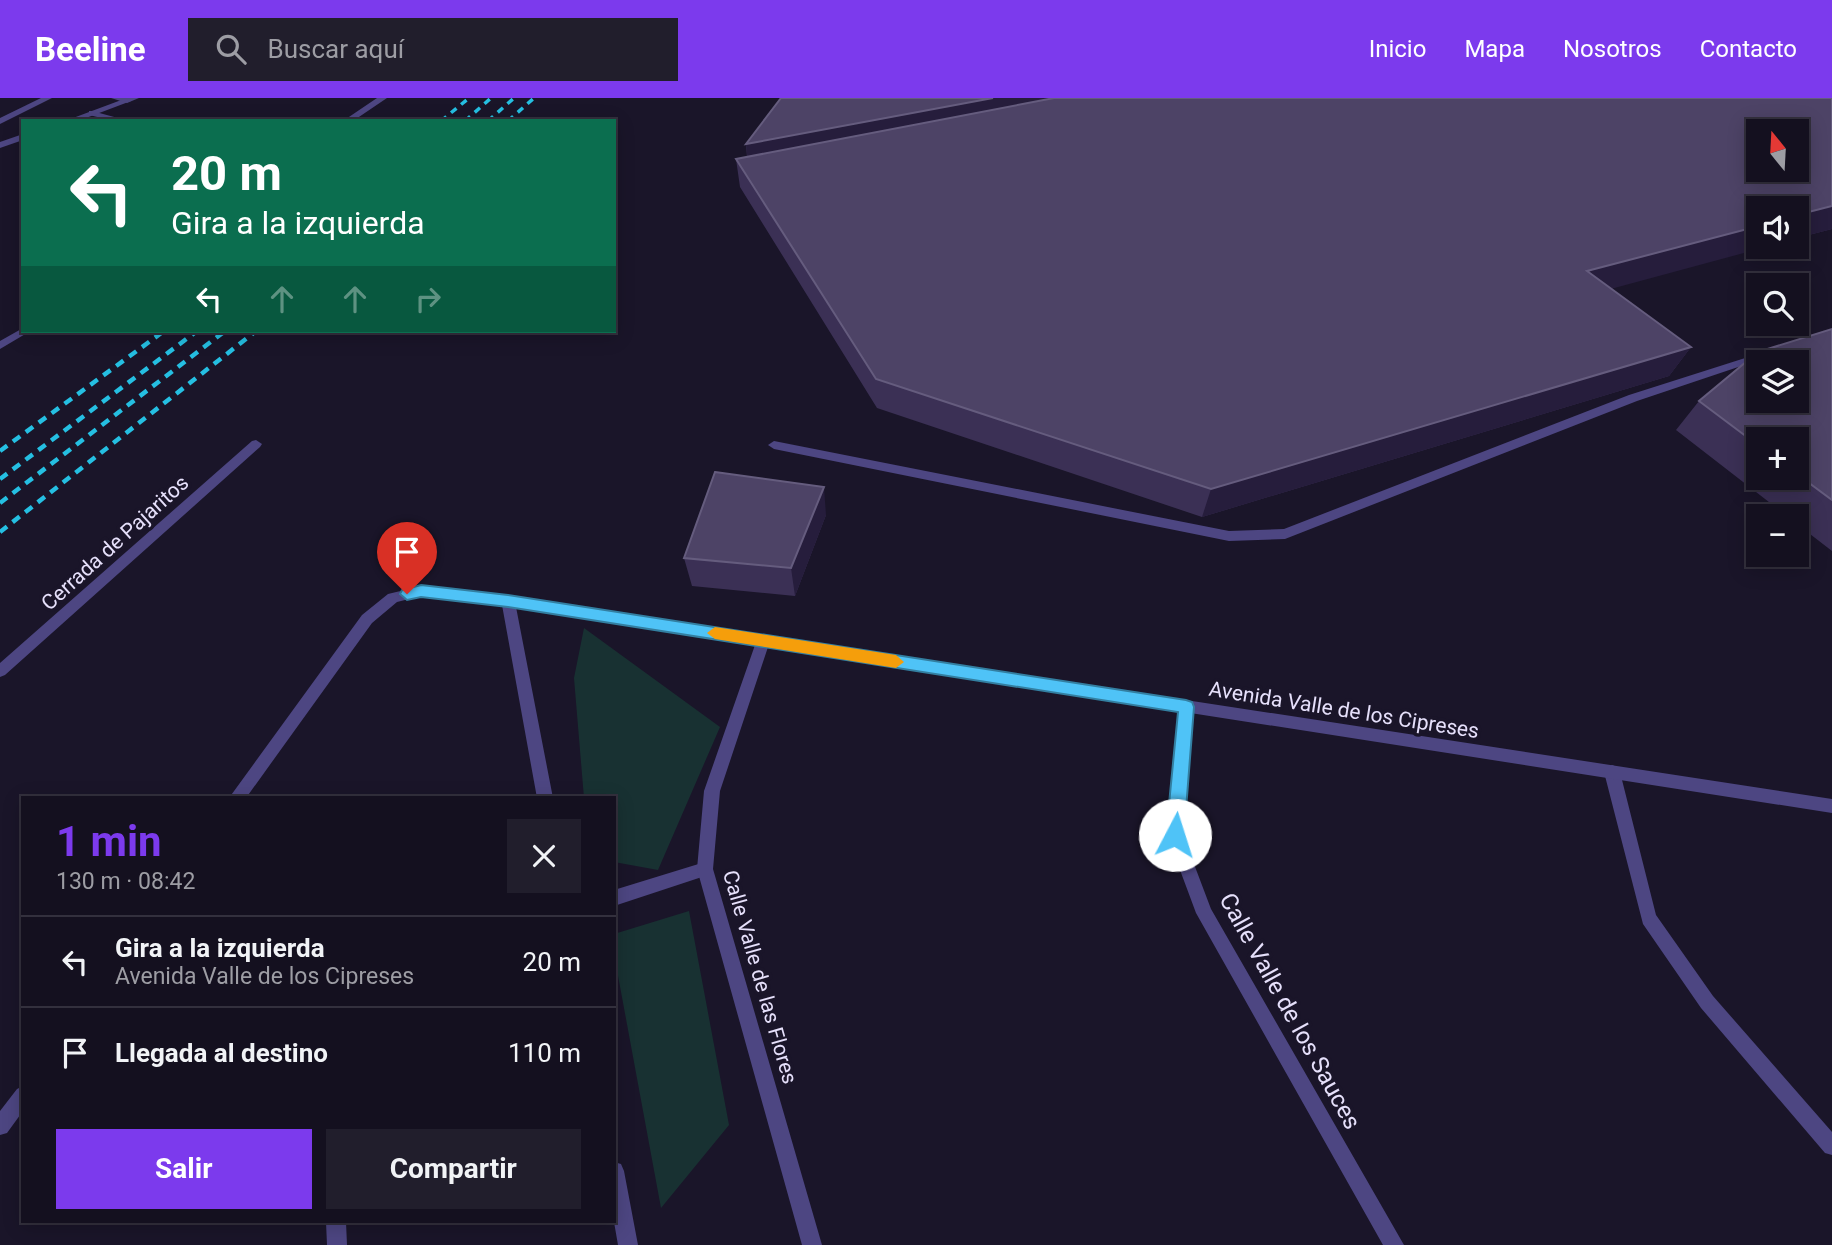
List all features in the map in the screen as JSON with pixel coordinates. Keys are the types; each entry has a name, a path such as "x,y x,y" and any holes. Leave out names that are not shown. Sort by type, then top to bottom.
{"street":[{"path":"0,121 48,98"},
{"path":"115,98 131,99"},
{"path":"350,119 383,98"},
{"path":"75,119 131,99"},
{"path":"92,113 117,119"},
{"path":"0,145 21,138"},
{"path":"0,346 21,332"},
{"path":"774,445 1229,536 1285,534 1633,398 1746,362"},
{"name":"Cerrada de Pajaritos","path":"0,671 256,444"},
{"name":"Avenida Valle de los Cipreses","path":"238,796 367,619 393,598 421,591 508,601 1832,806"},
{"path":"508,601 545,796"},
{"name":"Calle Valle de las Flores","path":"763,641 712,791 705,869 812,1245"},
{"name":"Calle Valle de los Sauces","path":"1186,707 1175,835 1204,913 1394,1245"},
{"path":"1612,772 1649,918 1707,1002 1832,1146"},
{"path":"616,897 705,869"},
{"path":"0,1126 21,1098"},
{"path":"616,1182 628,1245"},
{"path":"336,1223 337,1245"}],"green space":[{"path":"584,628 720,727 658,870 616,862 616,796 584,796 574,678"},
{"path":"689,911 729,1125 661,1208 616,965 616,933"}],"building":[{"path":"781,98 993,98 746,144"},
{"path":"1054,98 1832,98 1832,206 1809,212 1809,196 1746,196 1746,229 1587,271 1691,347 1211,489 876,379 736,159"},
{"path":"1832,329 1832,500 1809,483 1809,427 1746,427 1746,436 1699,401 1746,362 1746,413 1809,413 1809,350 1764,350"},
{"path":"715,472 824,487 791,568 684,558"}],"railway":[{"path":"443,119 469,98"},
{"path":"467,119 491,98"},
{"path":"490,119 514,98"},
{"path":"510,119 534,98"},
{"path":"0,451 161,333"},
{"path":"0,479 194,333"},
{"path":"0,503 222,333"},
{"path":"0,532 253,333"}],"slow traffic":[{"path":"715,633 896,662"}],"route":[{"path":"407,594 421,591 508,601 1186,707 1175,835"}]}
